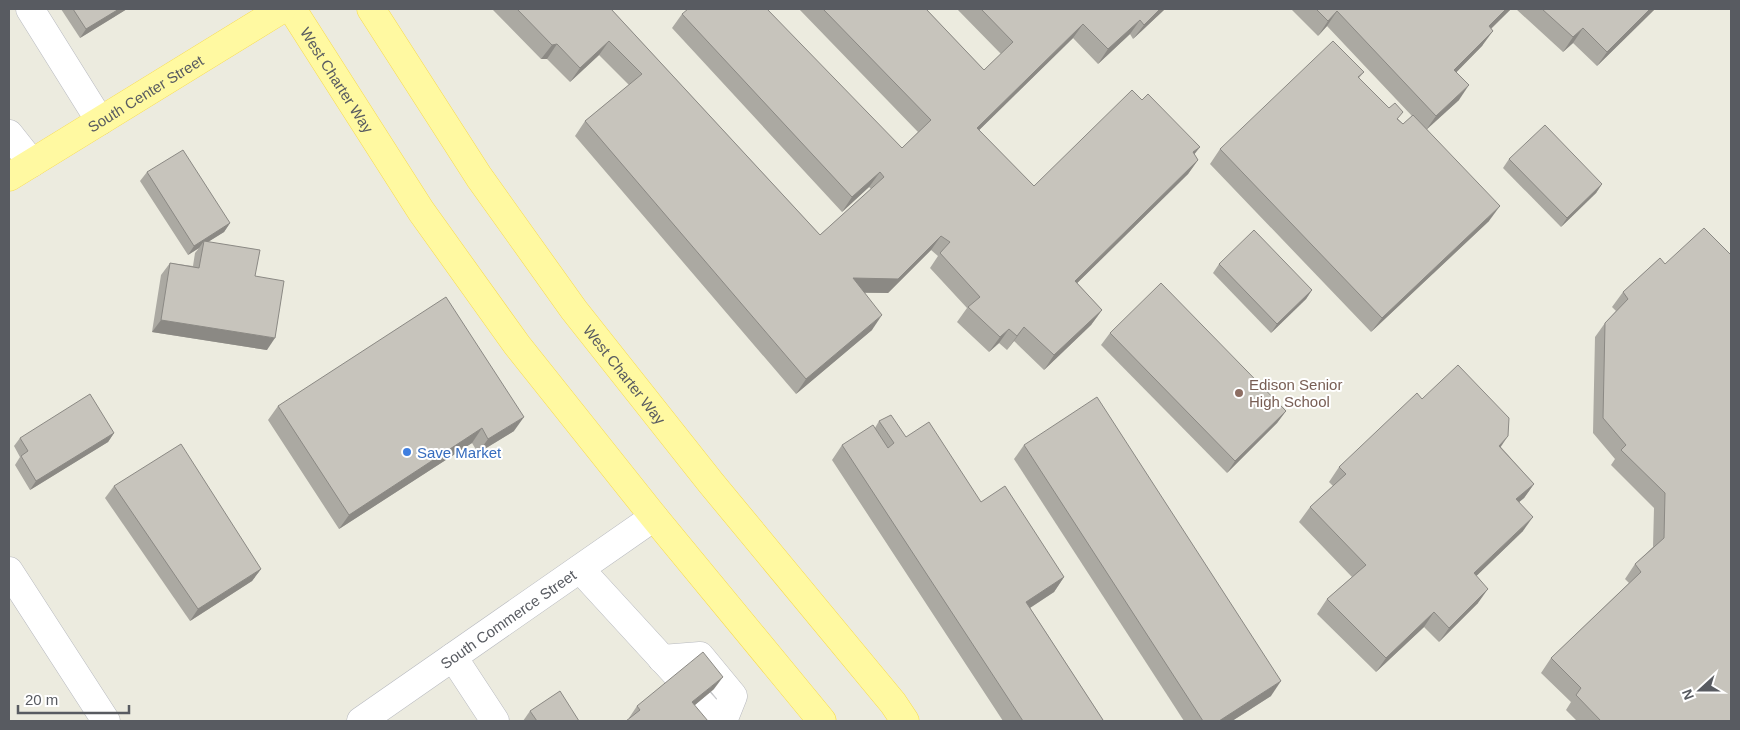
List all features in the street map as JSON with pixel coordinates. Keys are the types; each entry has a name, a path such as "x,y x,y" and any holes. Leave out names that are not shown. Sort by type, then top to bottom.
{"main road":[{"name":"South Center Street","path":"9,177 282,9"},
{"name":"West Charter Way","path":"292,9 421,211 517,345 654,517 822,721"},
{"name":"West Charter Way","path":"371,9 478,176 574,310 711,483 893,703 905,721"}],"street":[{"path":"30,9 100,121"},
{"path":"9,134 32,163"},
{"name":"South Commerce Street","path":"361,721 654,517"},
{"path":"580,569 670,668 700,656 733,696 723,721"},
{"path":"9,571 106,721"},
{"path":"453,657 495,721"},
{"path":"699,701 717,721"}],"building":[{"path":"73,9 119,9 86,29"},
{"path":"517,9 611,9 820,235 884,177 880,172 852,197 682,14 688,9 767,9 902,148 931,120 823,9 926,9 984,70 1013,42 981,9 1160,9 1144,25 1140,20 1108,49 1083,24 977,128 1034,186 1132,90 1142,100 1148,94 1200,147 1193,152 1198,160 1075,281 1102,310 1054,355 1024,327 1017,336 1009,329 1000,337 968,307 980,297 940,253 950,242 941,236 898,279 853,278 882,315 806,379 585,121 642,74 609,41 580,68 557,44 552,45"},
{"path":"1316,9 1506,9 1489,26 1493,31 1454,70 1469,85 1436,116 1337,11 1328,21"},
{"path":"1542,9 1650,9 1607,52 1583,28 1573,37"},
{"path":"1333,41 1364,72 1358,77 1389,108 1395,103 1403,112 1397,119 1403,124 1413,115 1500,206 1382,318 1220,149"},
{"path":"1545,125 1602,184 1567,218 1509,159"},
{"path":"183,150 230,223 194,246 147,172"},
{"path":"1704,228 1731,255 1731,721 1601,721 1576,695 1581,688 1551,658 1641,572 1635,564 1664,538 1665,493 1621,450 1626,445 1603,418 1605,323 1628,299 1623,292 1660,258 1665,264"},
{"path":"1254,230 1312,290 1277,324 1219,264"},
{"path":"204,241 260,250 255,276 284,281 275,338 161,320 170,263 199,268"},
{"path":"1161,283 1286,411 1235,461 1110,333"},
{"path":"446,297 524,417 488,439 482,428 349,515 278,406"},
{"path":"1458,365 1509,418 1508,436 1499,446 1534,484 1516,499 1533,517 1474,573 1488,589 1449,628 1434,612 1386,658 1327,599 1366,565 1310,507 1346,474 1339,467 1417,393 1422,399"},
{"path":"90,394 114,433 36,481 21,456 28,451 20,438"},
{"path":"1097,397 1281,681 1219,721 1203,721 1024,445"},
{"path":"891,415 906,437 929,422 981,502 1005,486 1064,577 1026,602 1103,720 1023,721 842,445 873,425 888,448 894,443 879,421"},
{"path":"181,444 261,569 198,609 114,486"},
{"path":"703,652 723,677 692,702 708,721 626,721 640,710 637,706"},
{"path":"560,691 579,721 537,721 530,711"}],"place":[{"name":"Edison Senior High School","path":"1239,393"},
{"name":"Save Market","path":"407,452"}]}
